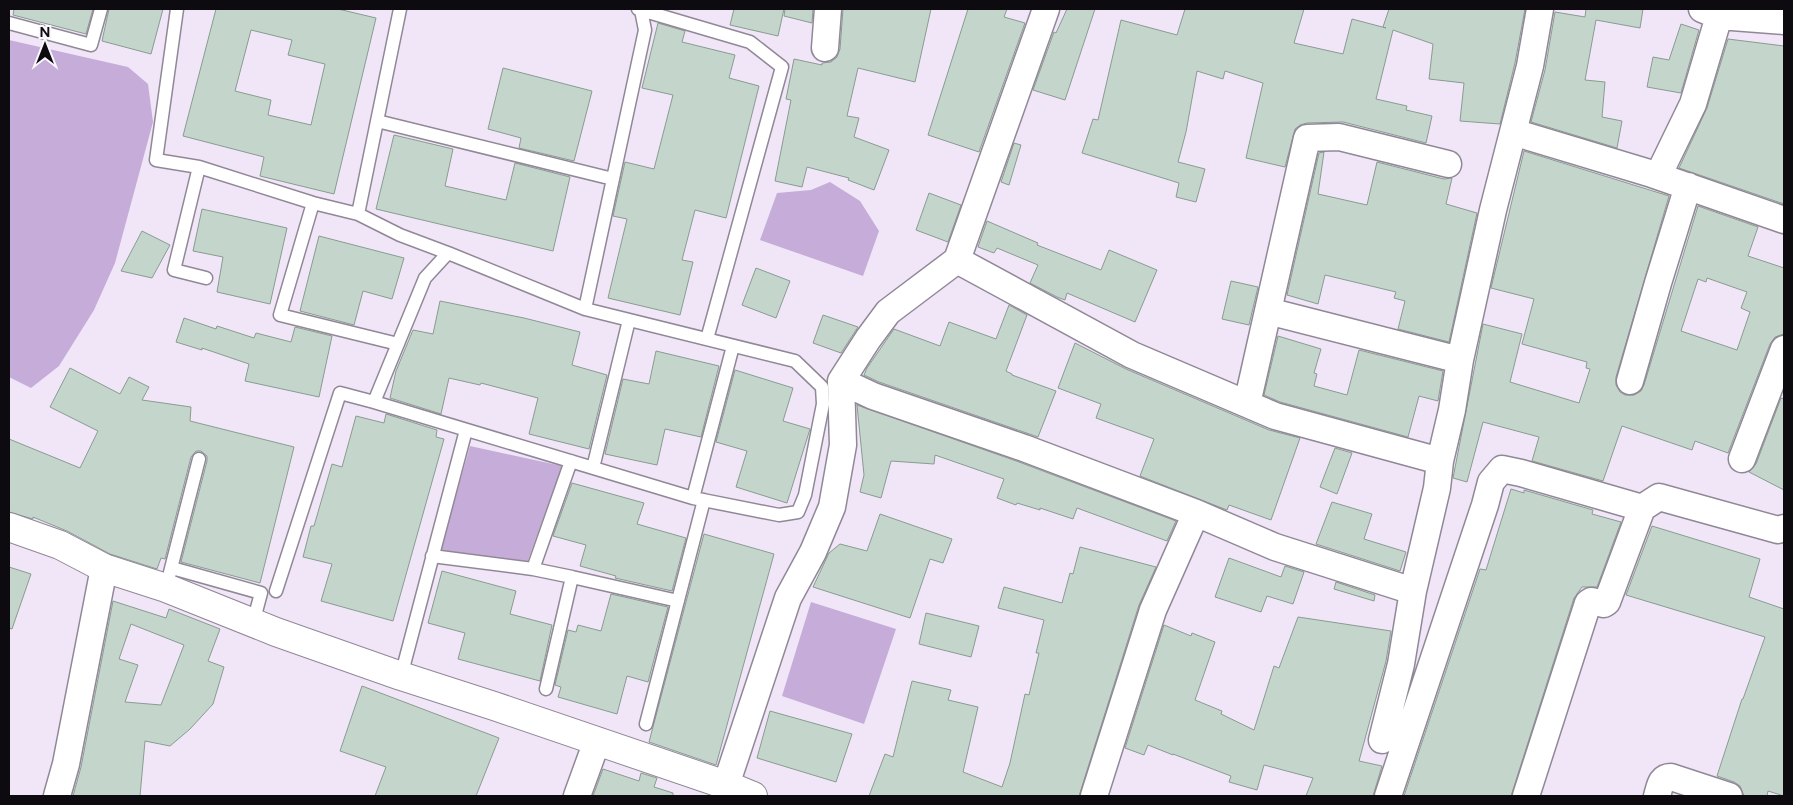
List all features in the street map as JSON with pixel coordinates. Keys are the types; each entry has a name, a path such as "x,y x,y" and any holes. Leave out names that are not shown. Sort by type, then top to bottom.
{"street":[{"path":"825,48 828,9"},
{"path":"726,785 788,598 813,552 832,507 842,445 842,381 868,339 888,312 957,260 1046,9"},
{"path":"1382,740 1401,664 1413,591 1437,488 1440,461 1452,410 1460,360 1493,210 1530,66 1540,9"},
{"path":"1658,176 1693,104 1711,13 1784,21"},
{"path":"1513,132 1658,176 1784,220"},
{"path":"1247,404 1306,138 1338,137 1448,164"},
{"path":"1630,381 1688,186"},
{"path":"957,260 1132,354 1275,416 1440,461"},
{"path":"1268,311 1460,360"},
{"path":"1742,459 1784,349"},
{"path":"842,381 873,396 1024,448 1196,513 1275,547 1413,591"},
{"path":"1388,796 1492,482 1502,470 1521,473 1642,508"},
{"path":"1526,796 1588,603 1591,601 1604,604 1607,602 1642,508 1659,497 1778,530 1784,528"},
{"path":"1094,796 1153,610 1196,513"},
{"path":"9,527 60,545 104,568 169,578 253,623 401,676 597,741 753,796"},
{"path":"57,796 66,764 104,568"},
{"path":"577,796 597,741"},
{"path":"1657,796 1662,779 1672,777 1729,796"}],"lane":[{"path":"9,24 91,45 101,9"},
{"path":"177,9 156,160 200,167 358,214 400,235 585,309 795,360 822,387 823,404 805,494 798,512 778,515 698,499 340,393 276,591"},
{"path":"358,214 400,9"},
{"path":"585,309 645,30 639,9"},
{"path":"639,9 750,42 782,67 707,339"},
{"path":"377,121 613,179"},
{"path":"200,167 174,270 206,278"},
{"path":"313,202 280,315 398,344"},
{"path":"374,402 425,278 448,253"},
{"path":"593,468 630,320"},
{"path":"646,724 678,601 698,499 733,346"},
{"path":"401,676 466,430"},
{"path":"169,578 200,459"},
{"path":"533,569 571,461"},
{"path":"432,556 533,569 678,601"},
{"path":"546,689 572,577"}],"shaded area":[{"path":"9,40 128,67 148,84 153,122 115,263 94,310 59,366 31,388 9,377"},
{"path":"830,182 860,201 879,231 863,276 760,240 777,193 811,190"},
{"path":"470,446 562,466 527,563 440,552"},
{"path":"811,602 896,629 864,724 782,696"}],"building":[{"path":"14,9 93,9 86,34 13,15"},
{"path":"109,9 163,9 151,54 102,41"},
{"path":"216,9 338,9 376,18 334,194 260,176 264,157 183,136","holes":["251,30 292,40 288,55 325,64 311,125 268,115 271,100 235,91"]},
{"path":"734,9 784,9 778,36 730,25"},
{"path":"785,9 813,9 812,23 784,16"},
{"path":"843,9 931,9 915,82 858,68 847,116 859,118 854,137 889,150 874,190 848,180 849,178 807,167 802,187 775,181 791,100 786,99 794,59 822,65 822,63 831,62 837,57 840,49"},
{"path":"968,9 1007,9 1004,17 1025,23 979,152 928,135"},
{"path":"1067,9 1095,9 1065,100 1033,90 1054,32 1056,33"},
{"path":"1185,9 1304,9 1294,43 1343,54 1352,19 1386,28 1383,27 1389,9 1525,9 1515,63 1500,124 1460,121 1464,83 1429,79 1433,44 1393,30 1376,99 1407,106 1406,110 1432,116 1426,143 1343,122 1307,123 1295,129 1285,167 1246,158 1263,83 1225,71 1223,79 1197,71 1186,132 1178,162 1205,169 1196,202 1176,197 1179,183 1082,153 1093,119 1098,120 1121,20 1177,35"},
{"path":"1586,9 1643,9 1640,28 1596,20 1585,80 1605,82 1602,117 1622,121 1617,148 1531,122 1545,70 1555,12 1585,17"},
{"path":"658,23 685,31 682,42 735,55 729,78 759,86 726,218 695,210 682,260 693,262 680,315 608,298 627,219 613,216 625,162 654,169 673,95 642,88"},
{"path":"1681,24 1699,30 1681,93 1647,87 1653,57 1669,60"},
{"path":"1728,39 1784,46 1784,204 1679,168 1707,108"},
{"path":"503,68 592,91 574,161 519,148 521,138 488,129"},
{"path":"394,135 453,149 445,186 506,200 515,163 570,177 553,251 376,209"},
{"path":"1014,143 1021,145 1009,185 1001,182"},
{"path":"1524,151 1669,196 1616,377 1616,385 1620,392 1625,395 1634,395 1641,391 1644,385 1698,206 1758,227 1748,256 1784,268 1784,334 1775,337 1770,344 1728,453 1695,441 1692,450 1622,426 1603,481 1532,461 1539,437 1483,422 1467,482 1453,478 1483,324 1522,334 1510,382 1579,403 1590,369 1586,368 1587,362 1522,344 1534,299 1491,288","holes":["1707,278 1747,292 1741,308 1750,312 1737,350 1681,331 1698,279 1706,282"]},
{"path":"1324,152 1318,194 1367,205 1377,162 1444,179 1452,178 1446,204 1477,213 1449,342 1398,329 1405,301 1394,298 1396,292 1325,275 1318,304 1287,295 1319,153"},
{"path":"929,193 961,205 948,242 916,230"},
{"path":"202,209 287,228 270,304 217,292 223,257 193,251"},
{"path":"987,221 1038,243 1037,245 1101,270 1109,250 1157,270 1135,322 1067,293 1065,300 1030,283 1038,265 997,248 994,253 978,247"},
{"path":"142,231 170,245 152,278 121,271"},
{"path":"319,236 404,258 392,299 363,291 354,325 300,311"},
{"path":"756,268 790,281 776,318 742,305"},
{"path":"1231,281 1258,287 1249,325 1222,319"},
{"path":"440,301 524,318 580,332 572,365 607,375 589,449 529,434 538,398 481,383 480,385 449,378 441,414 390,398 396,371 413,330 433,334"},
{"path":"1009,305 1027,315 1006,371 1056,391 1038,437 879,382 864,375 894,329 940,346 949,322 996,339"},
{"path":"823,315 858,327 841,353 813,343"},
{"path":"184,318 216,329 217,326 254,338 256,333 291,342 295,327 332,336 319,397 245,381 249,364 202,348 202,350 176,342"},
{"path":"1278,336 1321,349 1314,373 1317,374 1314,386 1347,395 1359,350 1443,371 1438,401 1419,396 1408,437 1280,402 1264,395"},
{"path":"1075,343 1126,369 1269,430 1300,438 1271,520 1229,505 1227,510 1140,476 1154,439 1096,418 1101,404 1058,388"},
{"path":"656,351 719,366 701,437 665,429 657,465 605,454 623,379 649,384"},
{"path":"70,368 120,394 129,377 149,387 142,400 191,407 190,421 294,447 260,583 181,562 207,461 207,456 201,451 196,451 191,457 165,559 161,558 157,569 110,554 67,531 33,517 33,519 9,512 9,439 80,468 98,431 50,407"},
{"path":"735,370 793,388 783,421 810,429 787,503 736,487 747,451 716,442"},
{"path":"1781,398 1784,399 1784,490 1749,472 1756,464"},
{"path":"857,405 1019,462 1176,521 1167,541 1077,508 1073,519 1040,508 1040,510 1017,503 1016,505 997,498 1004,479 935,455 934,464 891,461 881,498 860,492 864,475"},
{"path":"386,414 437,430 436,437 444,439 393,621 321,601 332,564 303,557 311,526 314,526 332,464 342,467 356,416 384,423"},
{"path":"1335,448 1352,453 1337,494 1320,487"},
{"path":"572,483 644,503 637,524 686,538 672,591 615,578 616,576 580,566 586,545 553,536"},
{"path":"1511,489 1524,493 1524,490 1593,510 1592,514 1621,522 1597,587 1582,587 1574,598 1511,796 1404,796 1480,569 1486,570"},
{"path":"1332,502 1372,514 1364,539 1406,552 1400,571 1316,544"},
{"path":"880,514 952,539 943,563 930,559 910,618 813,587 829,553 840,544 867,551"},
{"path":"1652,526 1760,559 1749,597 1784,609 1784,796 1768,791 1767,796 1744,796 1740,786 1717,776 1742,699 1765,637 1626,595"},
{"path":"704,534 774,554 716,765 649,742"},
{"path":"1080,547 1156,567 1139,605 1079,796 869,796 885,754 893,757 912,681 951,690 948,700 978,707 963,772 1002,787 1010,763 1025,694 1029,695 1039,653 1036,653 1044,620 998,608 1004,587 1062,603 1070,573 1073,574"},
{"path":"1229,558 1281,577 1285,566 1304,572 1293,604 1267,596 1261,612 1215,597"},
{"path":"9,567 31,574 12,629 9,628"},
{"path":"442,571 516,591 510,614 552,625 540,681 458,659 465,633 428,623"},
{"path":"1336,582 1375,595 1374,601 1334,589"},
{"path":"611,594 668,607 648,682 627,676 617,714 558,697 561,687 555,685 568,630 576,632 578,625 601,631"},
{"path":"113,601 166,618 169,609 220,629 208,661 224,667 213,704 190,729 170,746 145,741 140,796 73,796 81,767","holes":["131,624 184,645 161,705 125,702 138,665 119,659"]},
{"path":"926,613 979,626 971,657 919,644"},
{"path":"1298,617 1391,631 1386,661 1359,761 1382,766 1373,796 1306,796 1313,778 1264,765 1257,790 1229,782 1231,776 1148,745 1144,755 1125,748 1164,625 1191,636 1192,633 1215,642 1195,700 1222,711 1221,714 1254,730 1274,666 1279,668"},
{"path":"362,686 499,738 476,796 375,796 386,767 340,751"},
{"path":"770,711 852,734 836,782 757,758"},
{"path":"603,769 639,781 641,773 657,778 654,787 673,793 673,796 593,796"}]}
